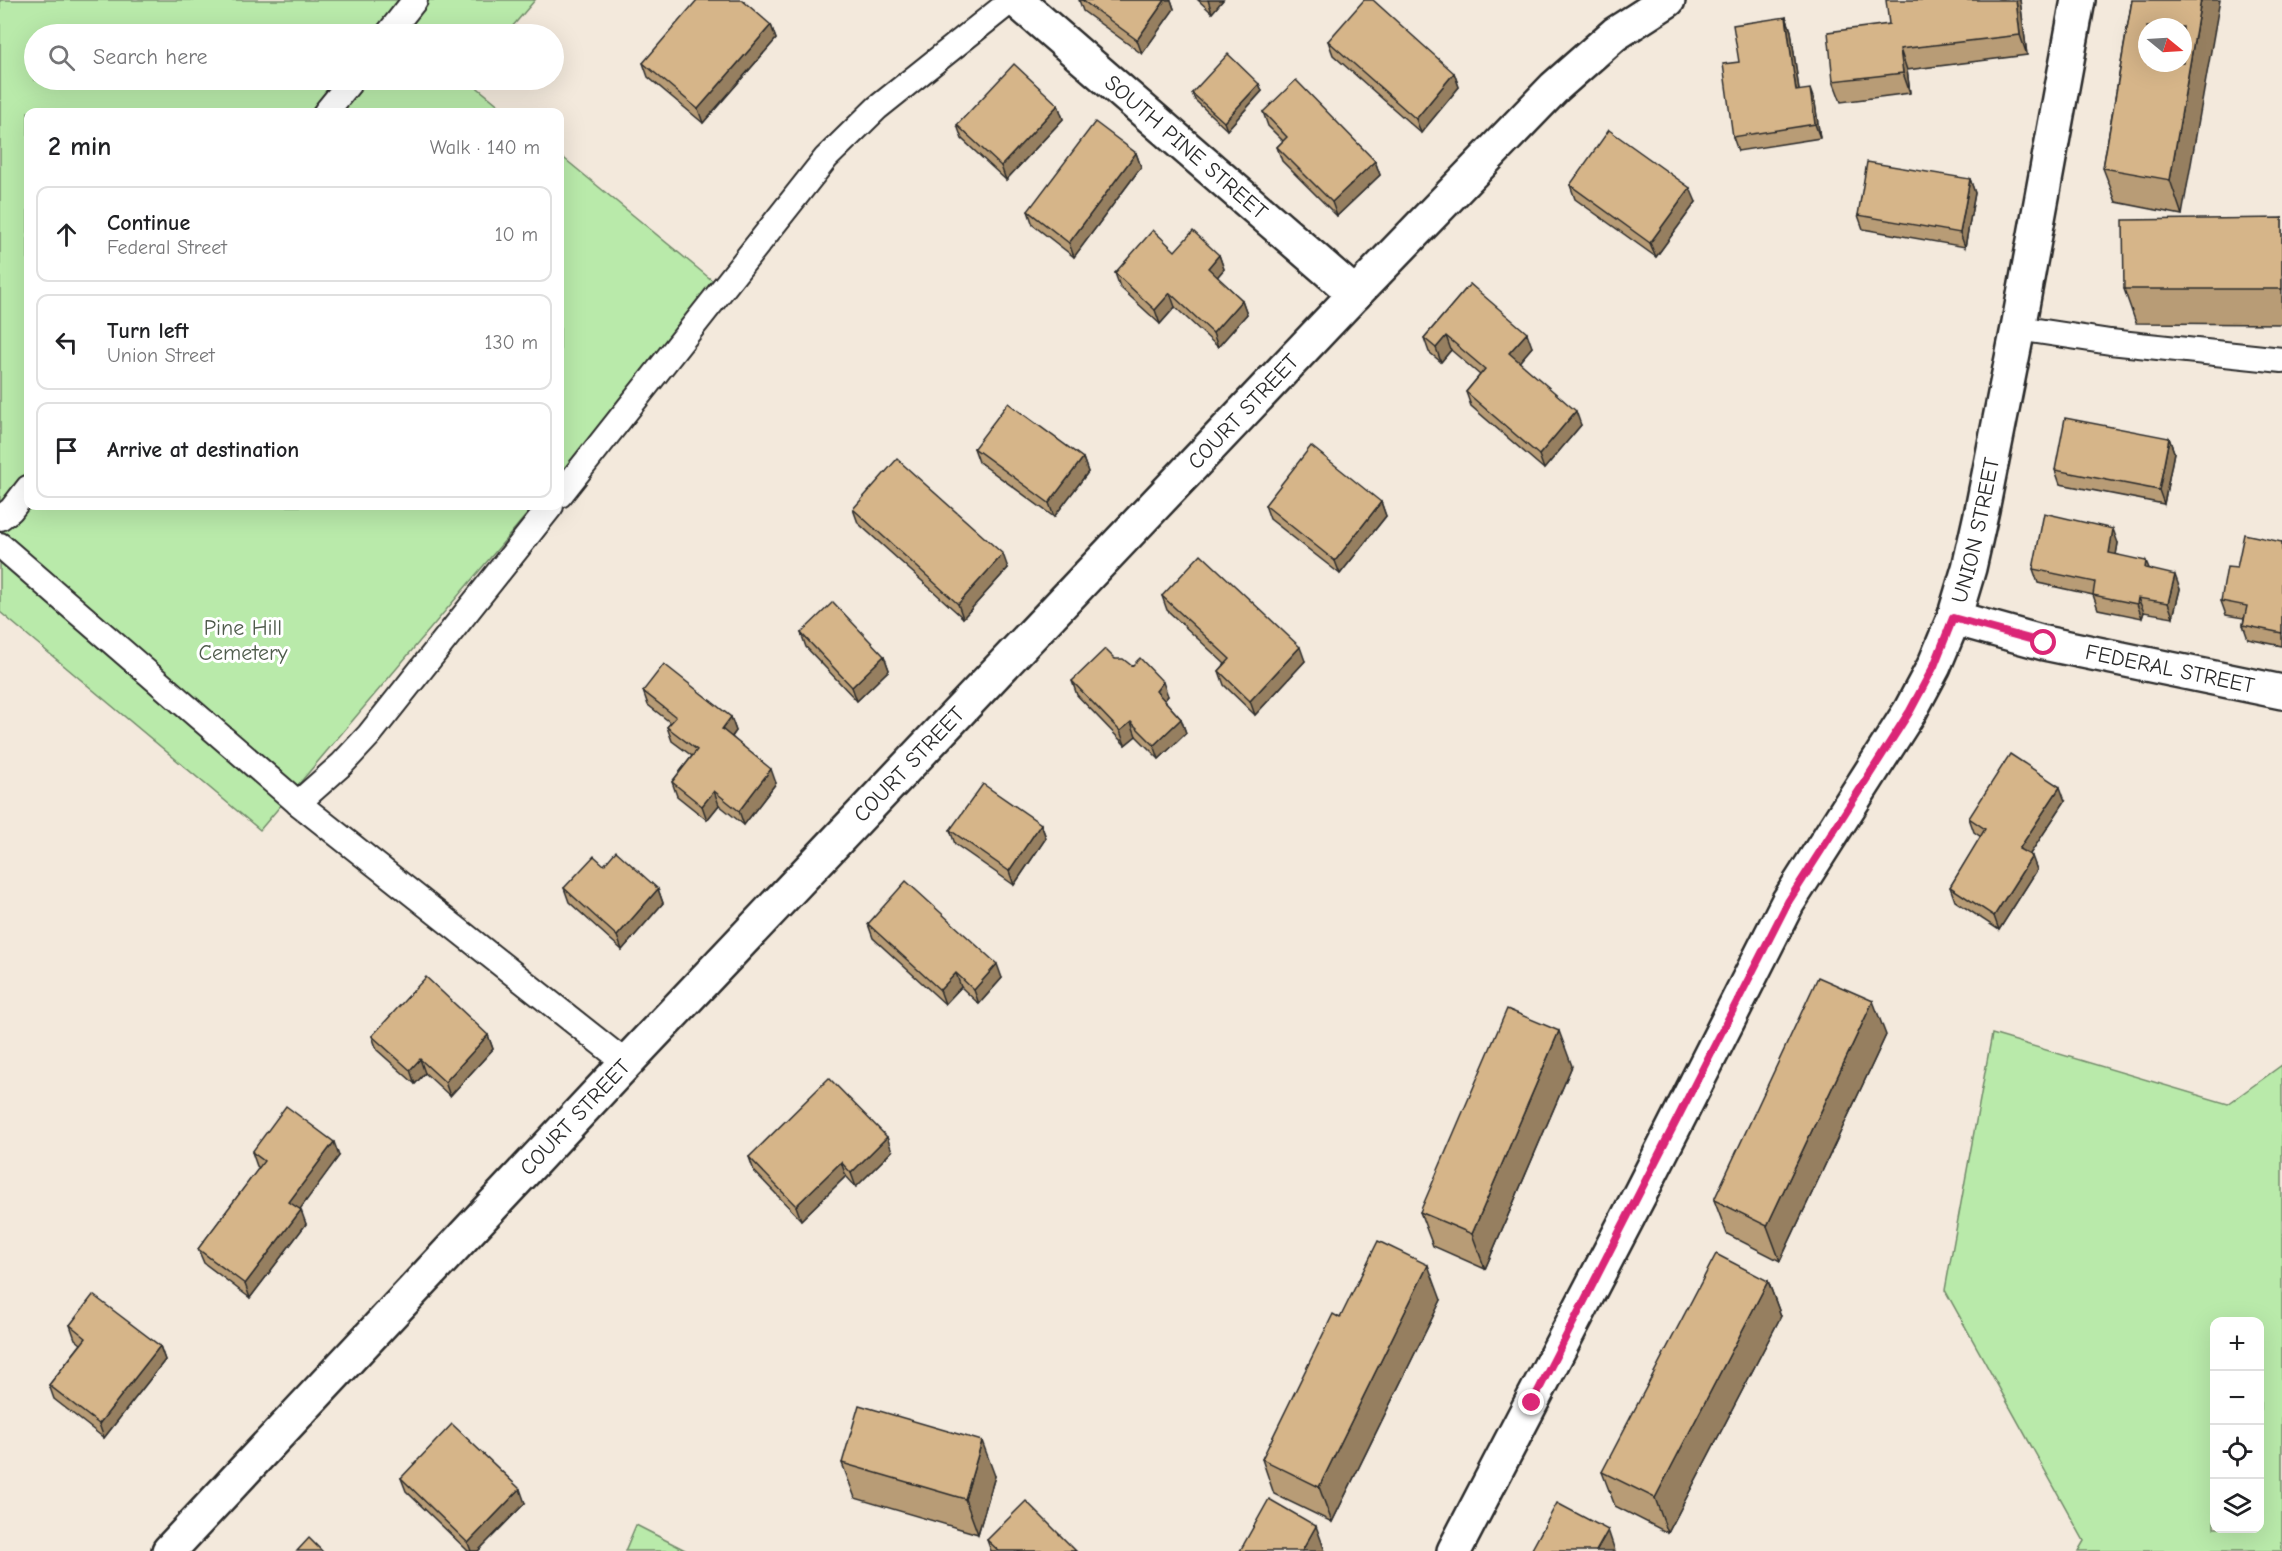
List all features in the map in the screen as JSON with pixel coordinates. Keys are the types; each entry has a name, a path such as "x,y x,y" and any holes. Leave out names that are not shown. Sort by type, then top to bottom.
{"street":[{"name":"SOUTH PINE STREET","path":"1014,0 1355,294"},
{"name":"COURT STREET","path":"169,1551 626,1063 1355,294 1555,87 1615,34 1668,0"},
{"name":"UNION STREET","path":"1454,1551 1641,1192 1788,902 1910,711 1934,666 1969,568 1979,522 2018,328 2078,0"},
{"name":"FEDERAL STREET","path":"1953,618 2044,643 2282,692"}],"lane":[{"path":"396,24 415,0"},
{"path":"564,490 826,158 877,108 1014,0"},
{"path":"329,108 344,90"},
{"path":"2018,328 2131,345 2282,360"},
{"path":"0,518 11,510 24,493"},
{"path":"298,803 342,764 369,735 548,510"},
{"path":"0,545 298,803 626,1063"}],"green space":[{"name":"Pine Hill Cemetery","path":"0,0 535,0 515,24 24,24 24,90 480,90 502,108 24,108 24,510 531,510 260,830 0,612"},
{"path":"564,158 719,286 564,470"},
{"path":"1992,1034 2228,1104 2282,1065 2282,1551 2078,1551 2084,1541 1945,1290"},
{"path":"636,1525 687,1551 625,1551"}],"building":[{"path":"697,0 742,0 771,25 698,109 643,63"},
{"path":"1082,0 1165,0 1137,40"},
{"path":"1364,0 1373,0 1454,73 1416,119 1328,41"},
{"path":"1886,0 2016,0 2020,35 1900,49 1903,73 1833,81 1828,32 1889,24"},
{"path":"2132,0 2201,0 2192,52 2192,18 2138,18 2138,72 2189,72 2170,180 2103,168"},
{"path":"1786,17 1796,91 1810,89 1815,124 1733,137 1723,64 1739,62 1733,25"},
{"path":"1228,54 1259,84 1224,122 1192,93"},
{"path":"1014,64 1058,105 1001,166 957,125"},
{"path":"1296,80 1375,161 1332,202 1277,147 1287,137 1263,112"},
{"path":"1095,122 1136,153 1069,243 1028,211"},
{"path":"1609,130 1690,188 1650,243 1570,185"},
{"path":"1867,162 1970,179 1960,233 1858,215"},
{"path":"2282,218 2282,289 2124,289 2123,220"},
{"path":"1153,230 1175,251 1193,231 1219,255 1208,268 1242,300 1213,333 1170,293 1155,310 1115,273"},
{"path":"1470,284 1527,333 1509,353 1576,411 1539,455 1466,392 1485,369 1446,336 1436,348 1424,338"},
{"path":"1008,403 1083,458 1049,503 974,448"},
{"path":"2065,418 2169,438 2159,490 2055,470"},
{"path":"1311,446 1381,502 1335,561 1265,505"},
{"path":"897,459 1003,554 958,604 853,509"},
{"path":"2044,513 2113,529 2109,553 2146,561 2145,568 2175,575 2168,603 2138,598 2137,604 2093,595 2095,582 2033,569"},
{"path":"2244,534 2282,542 2282,633 2243,625 2247,606 2221,601 2227,567 2237,568"},
{"path":"1201,554 1300,647 1250,701 1219,671 1230,659 1162,596"},
{"path":"833,602 884,656 852,687 801,633"},
{"path":"1105,649 1115,659 1123,659 1132,666 1140,658 1163,682 1156,691 1181,719 1154,745 1131,722 1120,731 1072,681"},
{"path":"664,664 731,717 722,729 771,769 739,811 714,791 702,806 672,782 697,750 667,727 676,717 643,691"},
{"path":"2010,754 2060,787 2019,849 2032,856 1994,916 1950,887 1985,829 1969,818"},
{"path":"983,784 1041,824 1009,871 950,830"},
{"path":"616,851 658,889 617,936 564,888 594,856 604,865"},
{"path":"906,881 997,964 974,990 956,973 940,990 868,924"},
{"path":"426,977 488,1035 445,1082 420,1059 410,1070 372,1036"},
{"path":"1818,977 1873,1001 1767,1226 1714,1200"},
{"path":"1507,1009 1559,1031 1472,1234 1420,1212"},
{"path":"829,1078 887,1137 851,1173 841,1162 796,1206 749,1157"},
{"path":"286,1106 334,1142 289,1202 301,1210 245,1284 198,1249 264,1161 252,1152"},
{"path":"1378,1241 1428,1265 1319,1487 1262,1459 1333,1314 1340,1318"},
{"path":"1716,1254 1768,1281 1655,1498 1602,1472"},
{"path":"93,1295 160,1346 99,1424 49,1385 86,1338 70,1325"},
{"path":"859,1405 982,1441 965,1499 842,1463"},
{"path":"452,1424 520,1489 468,1543 401,1478"},
{"path":"1269,1499 1316,1526 1302,1551 1240,1551"},
{"path":"1026,1501 1076,1551 999,1551 987,1540"},
{"path":"1557,1503 1608,1530 1596,1551 1531,1551"},
{"path":"309,1538 322,1551 297,1551"}],"route":[{"path":"1532,1403 1788,902 1910,711 1934,666 1953,618 2044,643"}]}
